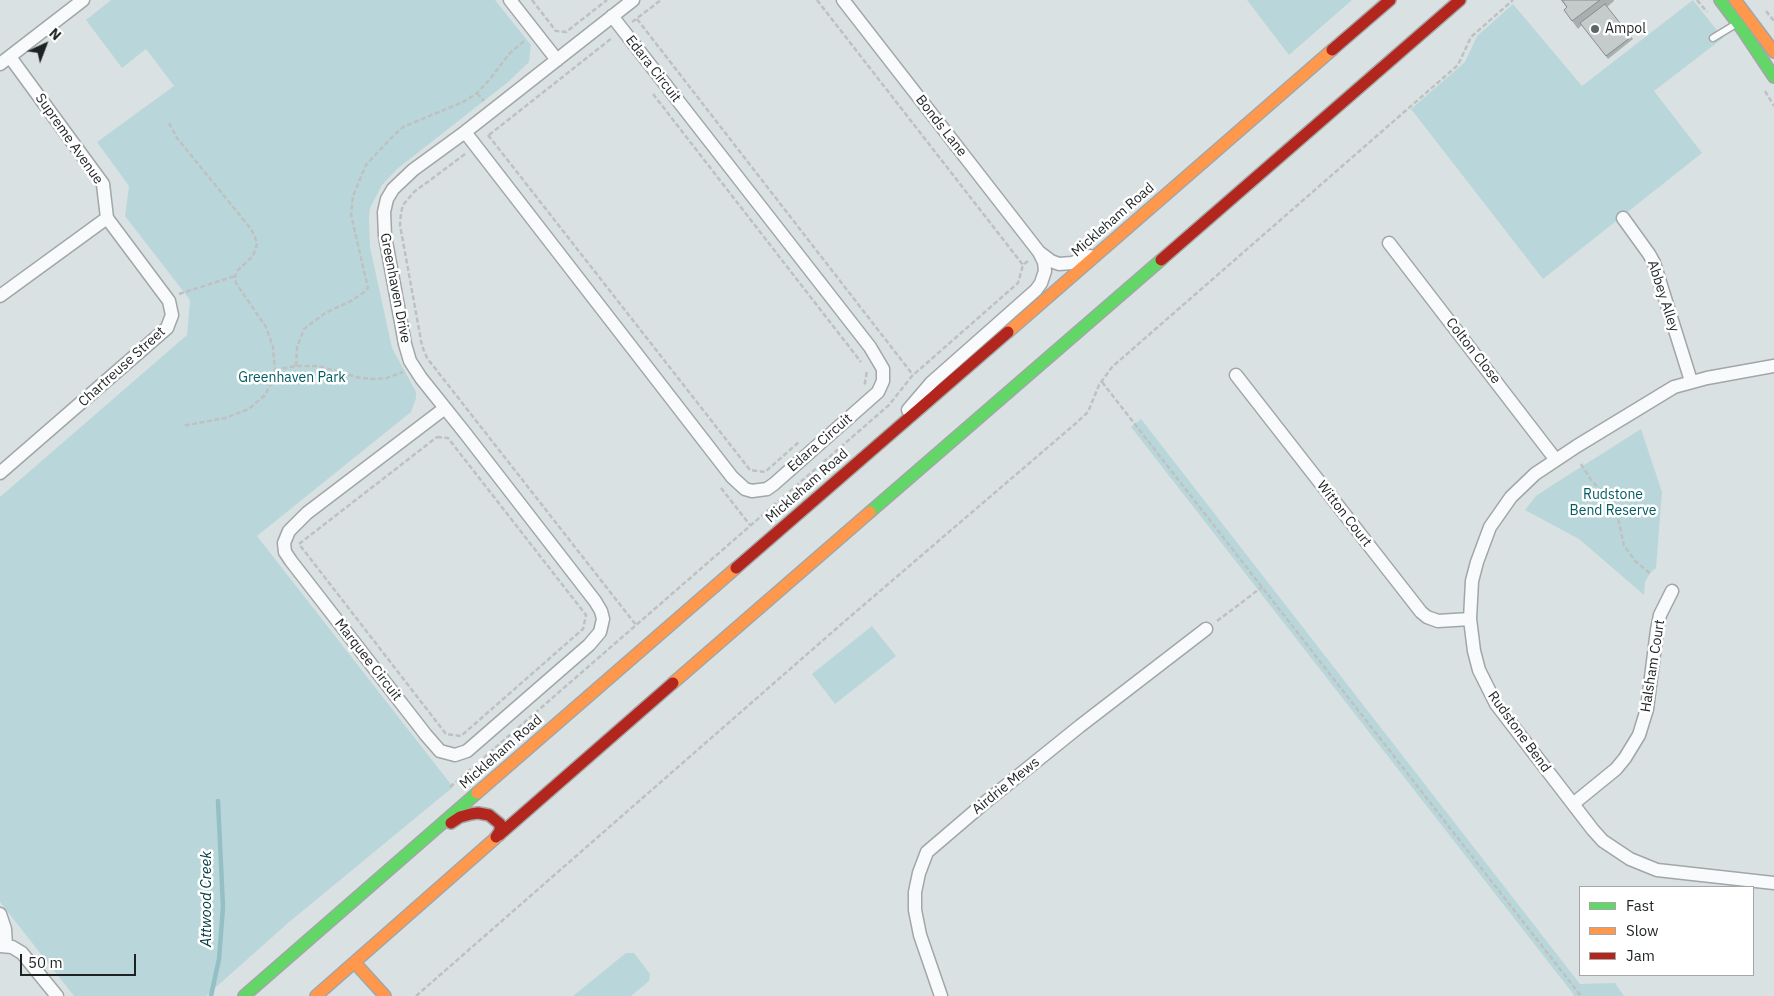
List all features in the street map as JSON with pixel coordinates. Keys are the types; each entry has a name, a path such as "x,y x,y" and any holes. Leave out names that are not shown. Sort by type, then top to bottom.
{"main road":[{"name":"Mickleham Road","path":"244,996 1390,0"},
{"path":"316,996 496,837 1460,0"},
{"path":"1720,0 1774,78"},
{"path":"1735,0 1774,52"},
{"path":"405,856 460,817 471,814 484,814 497,820 500,827 496,837"},
{"path":"355,963 385,996"}],"street":[{"path":"5,60 83,0"},
{"path":"510,0 557,60"},
{"name":"Greenhaven Drive","path":"595,601 413,366 404,344 384,231 384,212 390,195 399,183 633,0"},
{"name":"Bonds Lane","path":"843,0 1039,252"},
{"name":"Edara Circuit","path":"465,132 732,477 744,489 752,491 763,490 774,484 878,392 883,381 883,369 870,346 612,16"},
{"name":"Supreme Avenue","path":"5,60 103,184 107,218"},
{"path":"0,296 107,218 169,302"},
{"name":"Abbey Alley","path":"1623,218 1654,264 1691,381"},
{"name":"Colton Close","path":"1389,243 1556,460"},
{"path":"1039,252 1054,263 1064,264 1080,260 1104,248"},
{"path":"888,435 932,382 1036,290 1041,283 1045,271 1044,262 1039,252"},
{"name":"Chartreuse Street","path":"0,473 167,328 172,315 169,302"},
{"name":"Rudstone Bend","path":"1774,366 1691,381 1674,387 1556,460 1522,486 1501,509 1490,527 1472,581 1470,619 1474,651 1486,688 1508,721 1603,841 1616,851 1644,866 1670,872 1774,882"},
{"name":"Witton Court","path":"1236,375 1421,612 1426,617 1438,621 1470,619"},
{"name":"Marquee Circuit","path":"445,408 307,513 289,531 284,543 285,552 291,561 433,744 440,751 448,754 459,754 467,751 589,645 600,632 603,624 602,611 595,601"},
{"name":"Halsham Court","path":"1573,804 1616,769 1639,735 1647,709 1660,616 1672,591"},
{"name":"Airdrie Mews","path":"941,996 920,935 915,910 917,879 927,852 1050,751 1206,629"},
{"path":"0,914 5,929 3,945 12,947 22,953 57,996"}],"lane":[{"path":"1713,38 1747,15"}],"path":[{"path":"532,0 556,31 566,32 607,0"},
{"path":"636,625 427,358 422,346 400,224 404,205 414,192 660,0"},
{"path":"817,0 1023,265"},
{"path":"416,996 838,628 1076,424 1088,412 1102,382 1112,368 1458,65 1471,37 1513,0"},
{"path":"637,19 913,375"},
{"path":"477,92 484,101"},
{"path":"653,94 867,369 865,383 858,389"},
{"path":"168,124 177,138 251,229 255,237 257,244 253,256 237,271 235,276 236,283 266,327 273,347 276,370 265,395 249,409 225,418 182,426"},
{"path":"488,135 750,470 764,472 800,440"},
{"path":"450,787 889,405 913,375 1018,283 1023,265 1039,252"},
{"path":"169,302 178,295 188,291 235,276"},
{"path":"276,370 296,366 318,366 360,378 376,379 395,376 427,358"},
{"path":"1102,382 1581,996"},
{"path":"437,437 448,438 586,615 583,630 461,736 446,734 299,544 437,437"},
{"path":"1581,464 1591,480 1608,498 1617,513 1624,546 1636,562 1651,574"},
{"path":"1206,629 1262,587"}],"green space":[{"name":"Greenhaven Park","path":"111,0 495,0 531,45 529,62 508,82 397,169 382,185 370,208 370,247 392,348 416,392 411,412 257,536 453,787 288,923 206,996 74,996 0,902 0,497 187,335 190,300 125,216 129,186 97,142 174,86 146,49 122,68 86,20"},
{"path":"1247,0 1352,0 1289,55"},
{"path":"1693,0 1723,38 1654,91 1702,153 1543,279 1411,109 1465,62 1477,36 1513,4 1582,86"},
{"path":"1141,419 1580,984 1615,983 1624,996 1573,996 1131,427"},
{"name":"Rudstone Bend Reserve","path":"1641,429 1662,492 1656,568 1645,582 1644,595 1579,539 1525,510 1536,496"},
{"path":"872,626 896,656 835,704 812,674"},
{"path":"626,953 634,953 650,974 649,981 631,996 573,996"}],"building":[{"path":"1562,0 1600,0 1572,21 1564,10 1567,7"},
{"path":"1605,4 1631,37 1606,56 1580,23"}],"waterway":[{"name":"Attwood Creek","path":"211,996 219,959 223,907 218,801"}],"traffic: fast":[{"path":"1720,0 1774,77"},
{"path":"870,512 1161,260"},
{"path":"244,996 477,793"}],"traffic: slow":[{"path":"1735,0 1774,52"},
{"path":"1008,332 1332,50"},
{"path":"673,683 870,512"},
{"path":"477,793 736,568"},
{"path":"316,996 499,835"},
{"path":"355,963 385,996"}],"traffic: jam":[{"path":"1332,50 1390,0"},
{"path":"1161,260 1460,0"},
{"path":"736,568 1008,332"},
{"path":"499,835 673,683"},
{"path":"451,823 460,817 471,814 489,815 500,824 500,831 496,837"}],"place":[{"name":"Ampol","path":"1595,29"}]}
